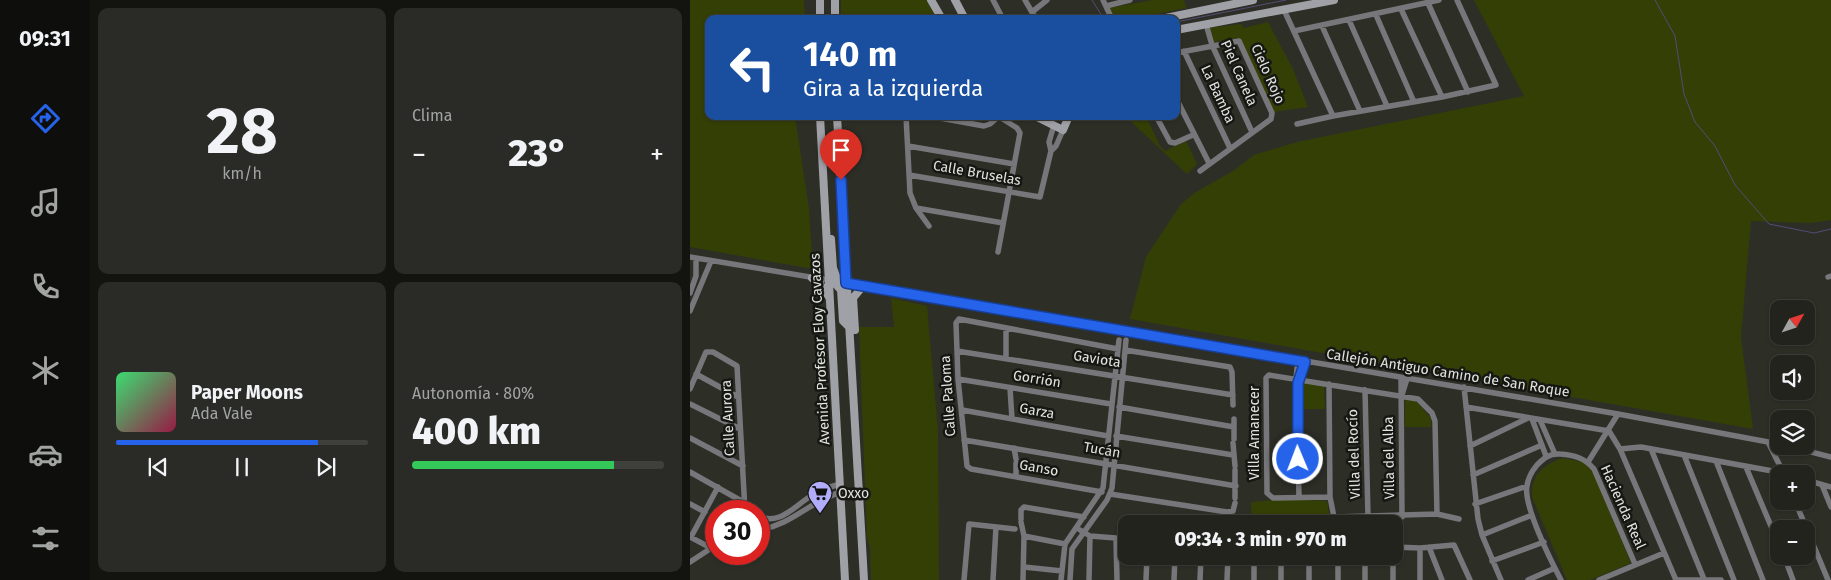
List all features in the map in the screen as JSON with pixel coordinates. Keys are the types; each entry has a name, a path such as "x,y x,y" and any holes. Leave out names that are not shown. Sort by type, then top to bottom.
{"main road":[{"path":"820,0 820,15"},
{"path":"835,0 835,15"},
{"path":"932,0 940,15"},
{"path":"955,0 963,15"},
{"path":"1180,15 1253,0"},
{"path":"1180,29 1334,0"},
{"name":"Avenida Profesor Eloy Cavazos","path":"820,120 825,215 832,278 830,299 845,580"},
{"path":"837,120 864,580"},
{"path":"1043,120 1063,130 1067,120"},
{"path":"1054,125 1055,120"},
{"path":"825,215 831,229 832,278 840,290 842,321 850,328"},
{"path":"833,262 840,265 844,259"},
{"path":"832,278 844,259"},
{"path":"812,278 820,284 830,299"},
{"path":"832,278 846,283"},
{"path":"851,344 855,334 854,298 863,286"}],"street":[{"path":"993,0 1001,15"},
{"path":"1025,0 1034,15"},
{"path":"1032,12 1047,0"},
{"path":"1110,15 1105,3 1130,0"},
{"path":"1294,31 1439,0"},
{"path":"1297,124 1495,87 1496,81 1457,0"},
{"path":"1428,2 1468,92"},
{"path":"1401,9 1442,97"},
{"path":"1284,10 1334,116"},
{"path":"1376,15 1414,102"},
{"path":"1349,20 1387,106"},
{"name":"Piel Canela","path":"1206,24 1212,46 1252,132"},
{"path":"1322,26 1360,111"},
{"name":"Cielo Rojo","path":"1212,46 1237,40 1272,113 1271,119 1252,132"},
{"path":"1180,52 1212,46"},
{"name":"La Bamba","path":"1184,51 1230,148"},
{"path":"1180,107 1209,163"},
{"path":"906,120 910,194 916,208 929,226"},
{"path":"951,120 984,126 992,120"},
{"path":"998,252 1020,130 1004,120"},
{"path":"1158,120 1170,142 1175,143 1193,135"},
{"path":"1051,151 1049,142 1054,125"},
{"path":"1051,151 1056,146 1063,130"},
{"path":"1200,171 1252,132"},
{"path":"908,146 1014,164"},
{"name":"Calle Bruselas","path":"909,174 1040,197 1051,151"},
{"path":"916,208 1003,223"},
{"path":"690,292 696,276 693,258 812,278 832,278"},
{"path":"690,311 711,261"},
{"name":"Callejón Antiguo Camino de San Roque","path":"846,283 1618,414 1768,442"},
{"name":"Calle Paloma","path":"971,469 965,464 958,379 956,323 959,319 1006,329"},
{"path":"1006,358 1006,329 1118,349"},
{"path":"1061,580 1065,544 1102,492 1114,375 1118,349 1123,340 1125,350 1110,494 1072,549 1070,580"},
{"path":"1125,350 1230,367 1232,372 1233,405"},
{"name":"Gaviota","path":"957,351 1233,395"},
{"name":"Calle Aurora","path":"696,374 704,355 708,352 713,352 737,366 745,500"},
{"path":"1298,360 1299,497 1330,497"},
{"path":"1298,380 1305,362"},
{"path":"690,389 696,374 738,398"},
{"name":"Villa Amanecer","path":"1298,380 1269,375 1266,378 1267,493 1273,498 1299,497"},
{"name":"Gorrión","path":"958,379 1111,404"},
{"name":"Villa del Alba","path":"1402,515 1401,397 1404,379"},
{"path":"1298,380 1401,397 1414,397 1432,413 1435,421 1438,514"},
{"path":"1329,384 1330,497 1333,515"},
{"path":"1010,388 1012,419"},
{"path":"1464,388 1475,504 1482,535 1502,580"},
{"name":"Villa del Rocío","path":"1365,390 1368,515"},
{"path":"690,404 740,430"},
{"path":"1119,407 1234,427"},
{"path":"1466,407 1609,431 1620,449 1677,580 1721,580"},
{"name":"Garza","path":"962,410 1108,436"},
{"path":"1588,462 1618,414"},
{"path":"1110,494 1227,512 1233,511 1236,486 1233,455 1234,418"},
{"path":"1530,419 1546,456 1531,473 1527,486 1528,501 1532,515 1561,580"},
{"path":"1470,446 1530,419"},
{"path":"1540,420 1555,454"},
{"path":"1116,436 1233,455"},
{"path":"690,438 743,466"},
{"name":"Tucán","path":"964,440 1236,486"},
{"path":"1768,442 1781,465"},
{"path":"1473,474 1542,444"},
{"path":"1620,449 1631,446 1770,470"},
{"path":"1014,448 1016,476"},
{"path":"1651,449 1704,579"},
{"path":"1815,452 1831,456"},
{"name":"Hacienda Real","path":"1546,456 1555,454 1570,455 1588,462 1594,470 1635,564"},
{"path":"1684,455 1734,580"},
{"path":"1716,461 1763,580"},
{"path":"1746,466 1770,523"},
{"name":"Ganso","path":"971,469 1102,492"},
{"path":"690,472 740,500"},
{"path":"1815,483 1831,487"},
{"path":"1822,485 1831,507"},
{"path":"1475,504 1527,486"},
{"path":"711,500 718,487"},
{"path":"774,527 772,520 796,507 819,491 841,488"},
{"path":"770,528 801,513 841,488"},
{"path":"690,504 705,512 690,537 705,543"},
{"path":"796,507 801,513"},
{"path":"1023,580 1024,536 1021,510 1024,507 1084,516"},
{"path":"1799,510 1828,580"},
{"path":"1403,517 1438,514 1459,519"},
{"path":"1482,535 1532,515"},
{"path":"964,580 968,526 970,523 1014,529"},
{"path":"993,580 996,527"},
{"path":"1076,528 1090,536 1115,537 1118,540 1117,580"},
{"path":"1024,536 1065,544"},
{"path":"1089,580 1090,536"},
{"path":"1492,561 1544,542"},
{"path":"1403,547 1456,546 1470,580"},
{"path":"1429,547 1442,580"},
{"path":"1420,548 1420,580"},
{"path":"690,562 705,552"},
{"path":"1599,580 1664,553"},
{"path":"1146,580 1147,565"},
{"path":"1174,580 1175,565"},
{"path":"1200,565 1200,580"},
{"path":"1227,580 1228,565"},
{"path":"1254,565 1254,580"},
{"path":"1281,565 1282,580"},
{"path":"1309,565 1309,580"},
{"path":"1338,565 1338,580"},
{"path":"1365,580 1366,565"},
{"path":"1393,580 1394,565"},
{"path":"1788,565 1794,580"},
{"path":"1024,567 1062,571"},
{"path":"1528,580 1555,568"}],"green space":[{"path":"690,0 804,0 805,15 705,15 705,120 796,120 809,209 813,269 690,247"},
{"path":"841,0 926,0 935,15 841,15"},
{"path":"1153,0 1184,0 1186,8 1152,15 1112,15 1109,8"},
{"path":"1474,0 1831,0 1831,220 1811,223 1751,221 1741,337 1753,429 1130,319 1146,257 1181,204 1196,192 1233,171 1254,155 1297,142 1524,96"},
{"path":"1268,22 1293,69 1308,107 1273,112 1239,38 1213,42 1209,28 1241,24 1244,28"},
{"path":"1129,120 1148,120 1160,146 1165,151 1186,141 1197,164 1187,174"},
{"path":"891,298 927,306 938,431 939,580 871,580 870,547 867,538 859,327 894,327"},
{"path":"1301,382 1324,385 1325,409 1303,409"},
{"path":"1405,399 1416,401 1431,418 1431,427 1405,427"},
{"path":"1563,458 1583,462 1593,472 1631,563 1590,580 1567,580 1532,497 1533,483 1536,477 1544,467"},
{"path":"1287,499 1327,501 1330,515 1252,515 1251,502"}],"waterway":[{"path":"1092,0 1101,15"},
{"path":"1180,21 1286,0"},
{"path":"1655,0 1675,36 1684,94 1695,122 1715,146 1735,185 1769,224 1814,233 1831,229"}],"place":[{"name":"Oxxo","path":"820,514"}],"route":[{"path":"841,180 846,283 1305,362 1298,383 1298,459"}]}
